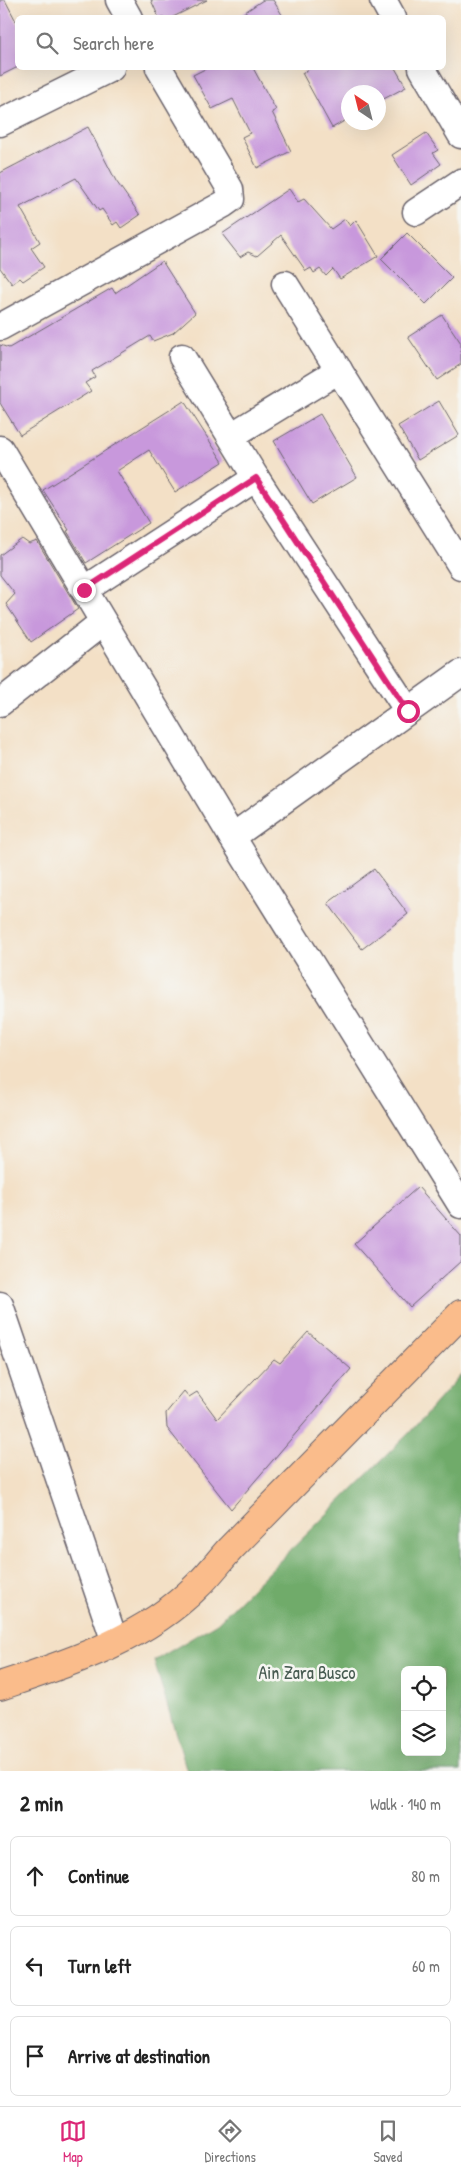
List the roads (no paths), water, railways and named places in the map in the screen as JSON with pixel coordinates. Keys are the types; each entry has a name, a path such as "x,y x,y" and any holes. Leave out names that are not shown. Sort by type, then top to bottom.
{"main road":[{"path":"0,1686 54,1668 115,1642 152,1622 197,1587 230,1549 461,1314"}],"street":[{"path":"119,0 127,15"},
{"path":"383,0 391,15"},
{"path":"0,123 107,70"},
{"path":"0,328 231,199 230,190 160,70"},
{"path":"423,70 461,135"},
{"path":"416,212 461,182"},
{"path":"285,284 461,566"},
{"path":"182,357 256,478 408,711"},
{"path":"231,436 338,370"},
{"path":"0,449 232,837 461,1205"},
{"path":"84,590 256,478"},
{"path":"0,703 103,622"},
{"path":"232,837 461,673"},
{"path":"0,1305 115,1642"}],"park label":[{"name":"Ain Zara Busco","path":"307,1673"}]}
